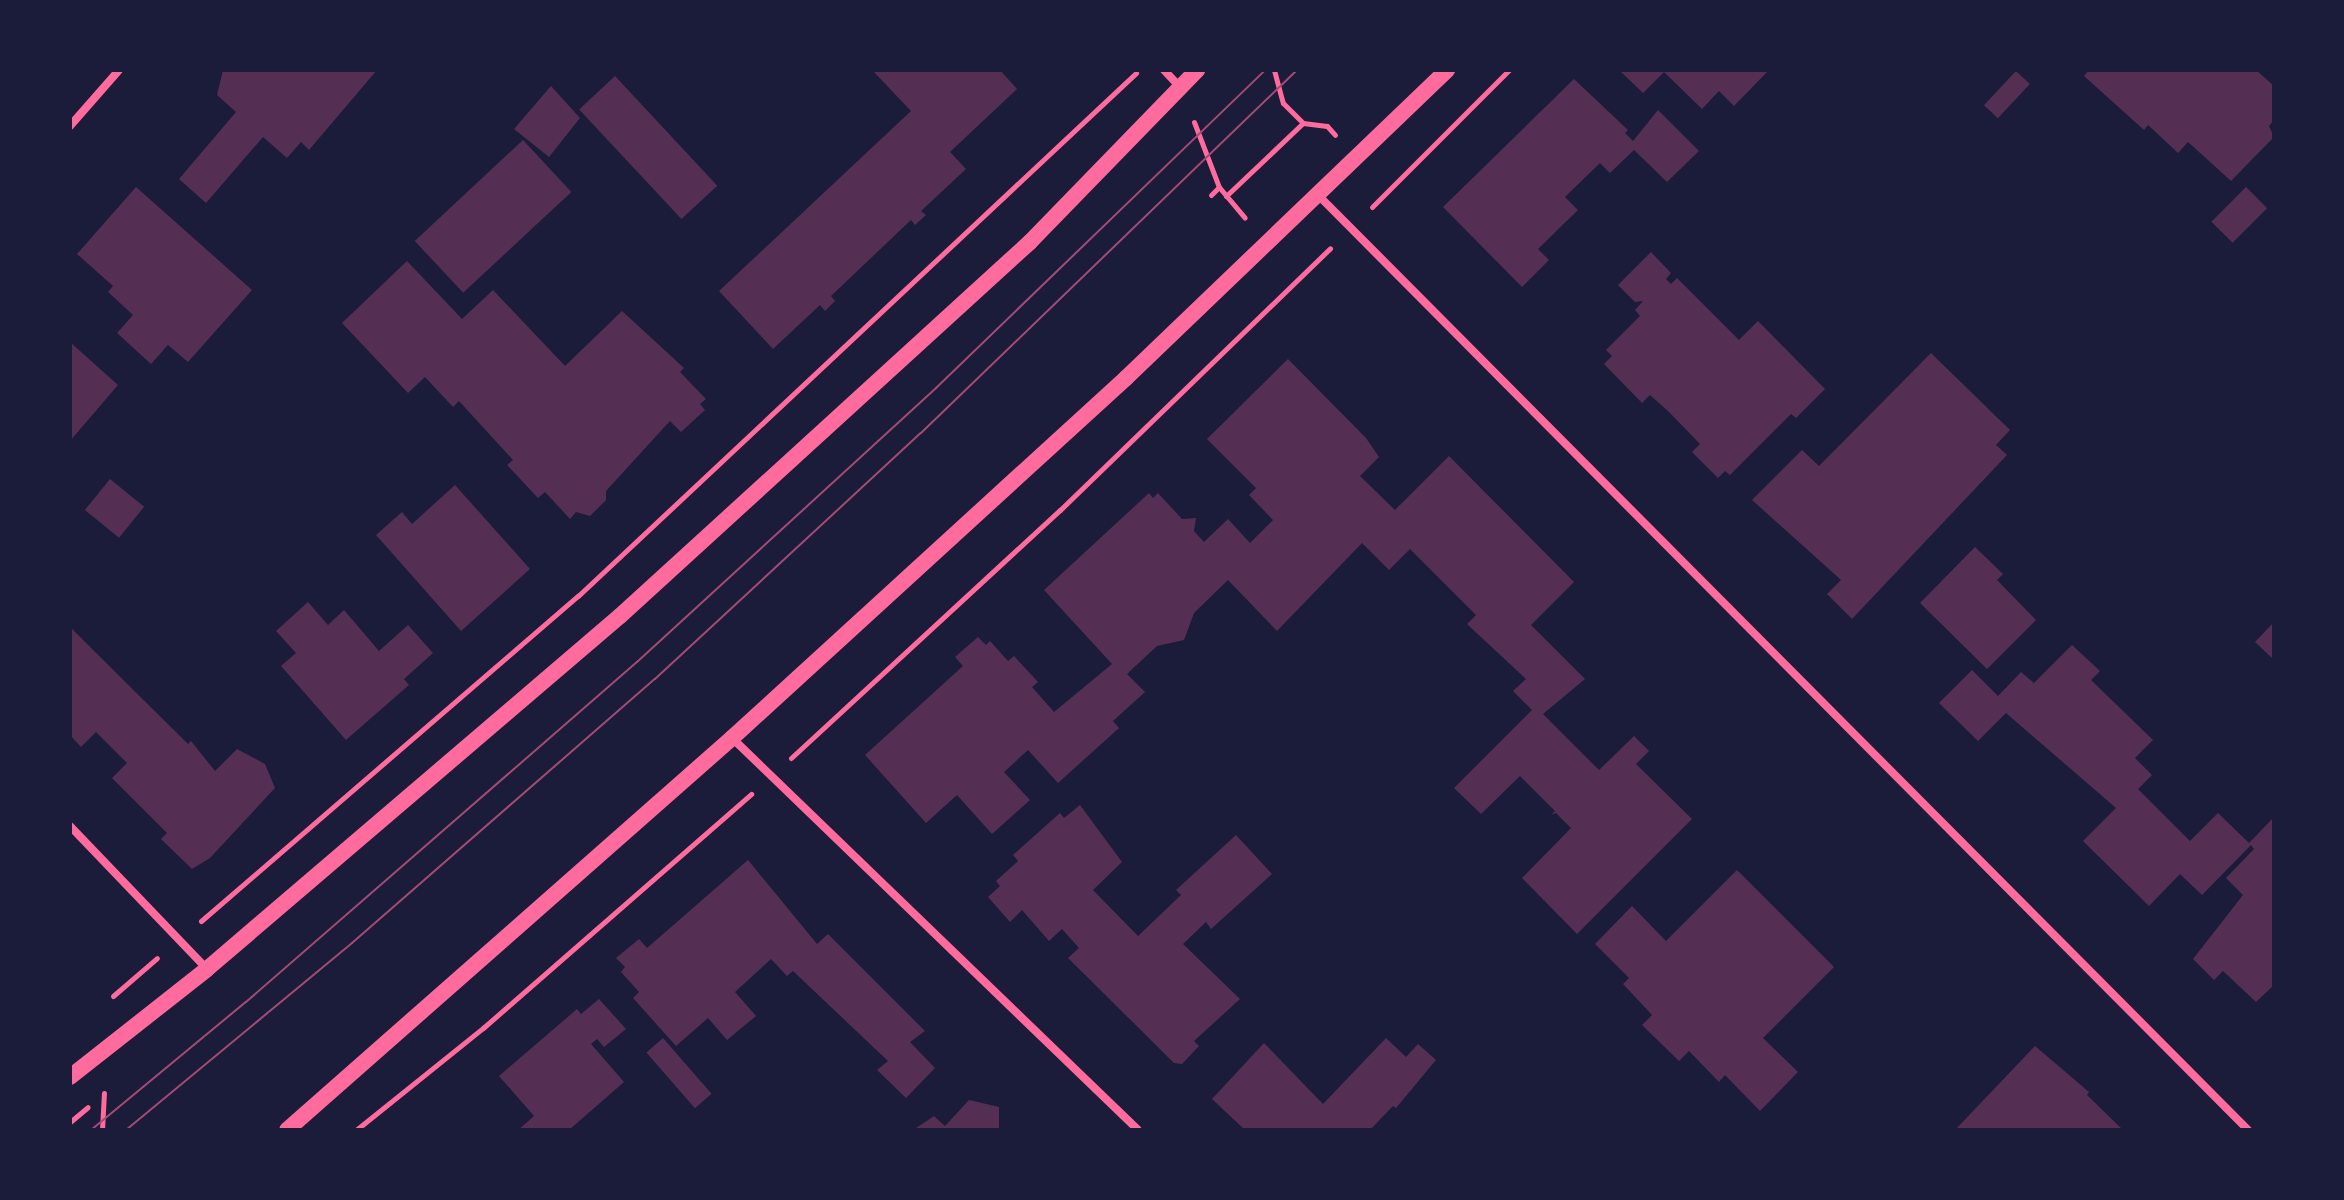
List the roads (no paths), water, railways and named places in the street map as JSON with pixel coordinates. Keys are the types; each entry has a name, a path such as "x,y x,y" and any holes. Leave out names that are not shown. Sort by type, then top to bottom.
{"main road":[{"path":"70,1077 207,969 632,605 1030,242 1197,70"},
{"path":"287,1130 732,738 1269,246 1447,70"}],"street":[{"path":"70,126 119,70"},
{"path":"1164,70 1180,87"},
{"path":"1320,197 2248,1130"},
{"path":"732,738 769,779 1138,1130"},
{"path":"70,826 207,969"}],"tram line":[{"path":"91,1130 246,1002 637,662 936,388 1265,70"},
{"path":"126,1130 352,943 655,679 921,433 1297,70"}]}
